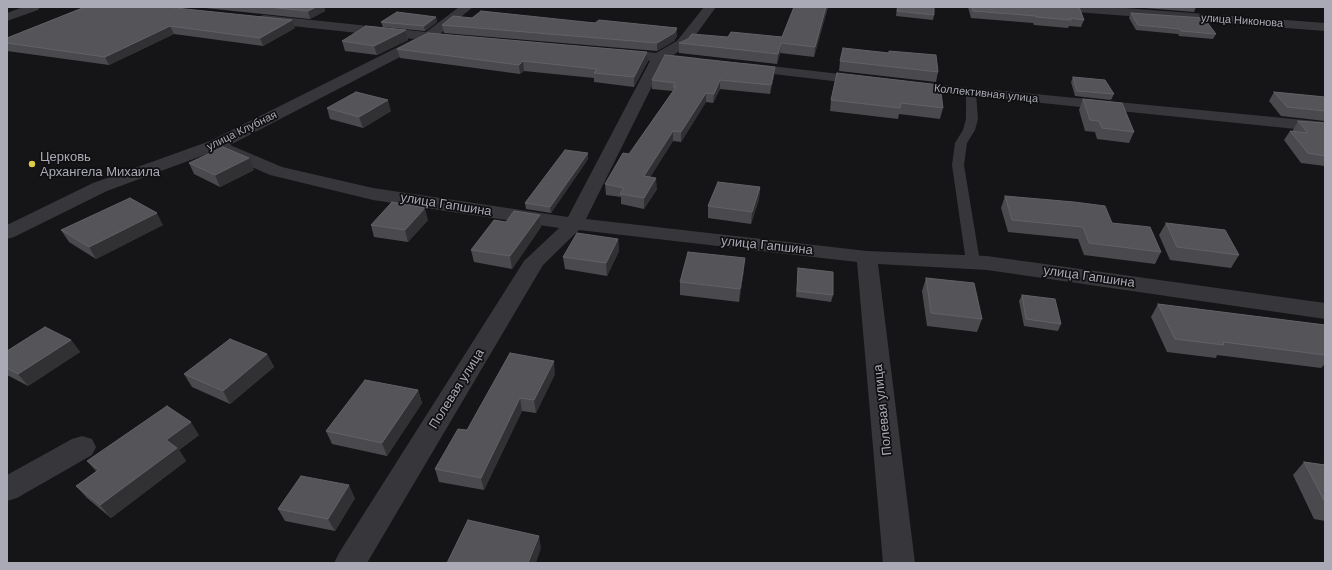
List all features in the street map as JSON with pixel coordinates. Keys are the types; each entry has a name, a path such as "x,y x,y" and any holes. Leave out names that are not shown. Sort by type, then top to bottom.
{"street":[{"path":"7,17 34,7"},
{"name":"улица Клубная","path":"7,233 100,187 216,145 428,37 467,7"},
{"path":"659,57 682,44 710,7"},
{"name":"улица Никонова","path":"1063,7 1325,27"},
{"path":"253,18 466,40"},
{"path":"605,52 706,62"},
{"name":"Полевая улица","path":"350,563 536,261 574,224 659,57"},
{"path":"729,65 877,82"},
{"name":"Коллективная улица","path":"893,84 971,93 1325,127"},
{"name":"улица Гапшина","path":"216,145 276,171 372,194 574,224 867,257 987,263 1325,311"},
{"name":"Полевая улица","path":"867,257 899,563"},
{"path":"7,489 82,447"}],"lane":[{"path":"971,93 972,120 969,130 961,143 958,165 973,262"}],"building":[{"path":"85,7 166,7 292,20 260,38 170,26 105,57 7,43 7,38"},
{"path":"267,7 316,7 308,11"},
{"path":"794,7 826,7 815,47 781,43 778,54 679,43 688,39 692,34 728,37 731,32 782,37"},
{"path":"898,7 934,7 934,15 897,11"},
{"path":"972,7 1079,7 1084,20 973,11"},
{"path":"481,11 595,23 599,20 677,28 674,33 657,43 442,25 453,16 472,18"},
{"path":"397,12 436,17 424,26 381,22"},
{"path":"1131,13 1204,18 1216,34 1138,25"},
{"path":"366,26 406,30 374,46 342,41"},
{"path":"428,33 647,52 634,77 594,73 597,69 523,61 519,65 397,49"},
{"path":"843,48 889,53 889,51 936,55 938,72 840,61"},
{"path":"665,55 775,67 771,85 720,80 714,94 706,93 681,132 673,131 644,176 656,178 644,198 620,194 624,188 605,184 623,153 629,154 676,87 673,87 675,83 652,80"},
{"path":"837,73 940,85 943,108 901,103 900,108 831,100"},
{"path":"1073,77 1105,80 1114,94 1077,91"},
{"path":"356,92 388,100 359,117 327,108"},
{"path":"1274,92 1325,97 1325,111 1287,107"},
{"path":"1083,99 1122,103 1134,132 1102,128 1099,121 1090,120"},
{"path":"1298,121 1325,123 1325,156 1308,153 1290,131 1308,133"},
{"path":"223,147 249,158 215,175 189,163"},
{"path":"565,150 588,153 550,207 525,203"},
{"path":"718,182 760,187 752,212 708,206"},
{"path":"1005,196 1105,206 1112,223 1150,227 1161,252 1089,243 1083,227 1012,220"},
{"path":"130,198 157,213 89,247 61,230"},
{"path":"392,202 425,208 405,230 371,225"},
{"path":"514,211 540,215 510,256 471,250 494,220 506,222"},
{"path":"1166,223 1225,230 1239,255 1177,247"},
{"path":"577,233 618,239 606,263 563,257"},
{"path":"688,252 745,258 740,289 680,282"},
{"path":"798,268 833,272 833,295 797,291"},
{"path":"926,278 974,283 982,319 931,313"},
{"path":"1022,295 1055,299 1061,324 1026,319"},
{"path":"1158,304 1325,325 1325,355 1223,342 1224,345 1175,339"},
{"path":"45,327 71,340 18,374 7,368 7,351"},
{"path":"230,339 267,354 223,391 184,374"},
{"path":"510,353 554,361 534,400 520,398 481,478 435,469 458,429 467,430"},
{"path":"365,380 418,390 382,443 326,431"},
{"path":"167,406 191,422 166,440 177,448 100,505 76,486 99,470 87,461"},
{"path":"1304,462 1325,465 1325,502"},
{"path":"301,476 349,485 328,519 278,509"},
{"path":"468,520 539,536 528,563 447,563"}],"place":[{"name":"Церковь Архангела Михаила","path":"32,164"}]}
